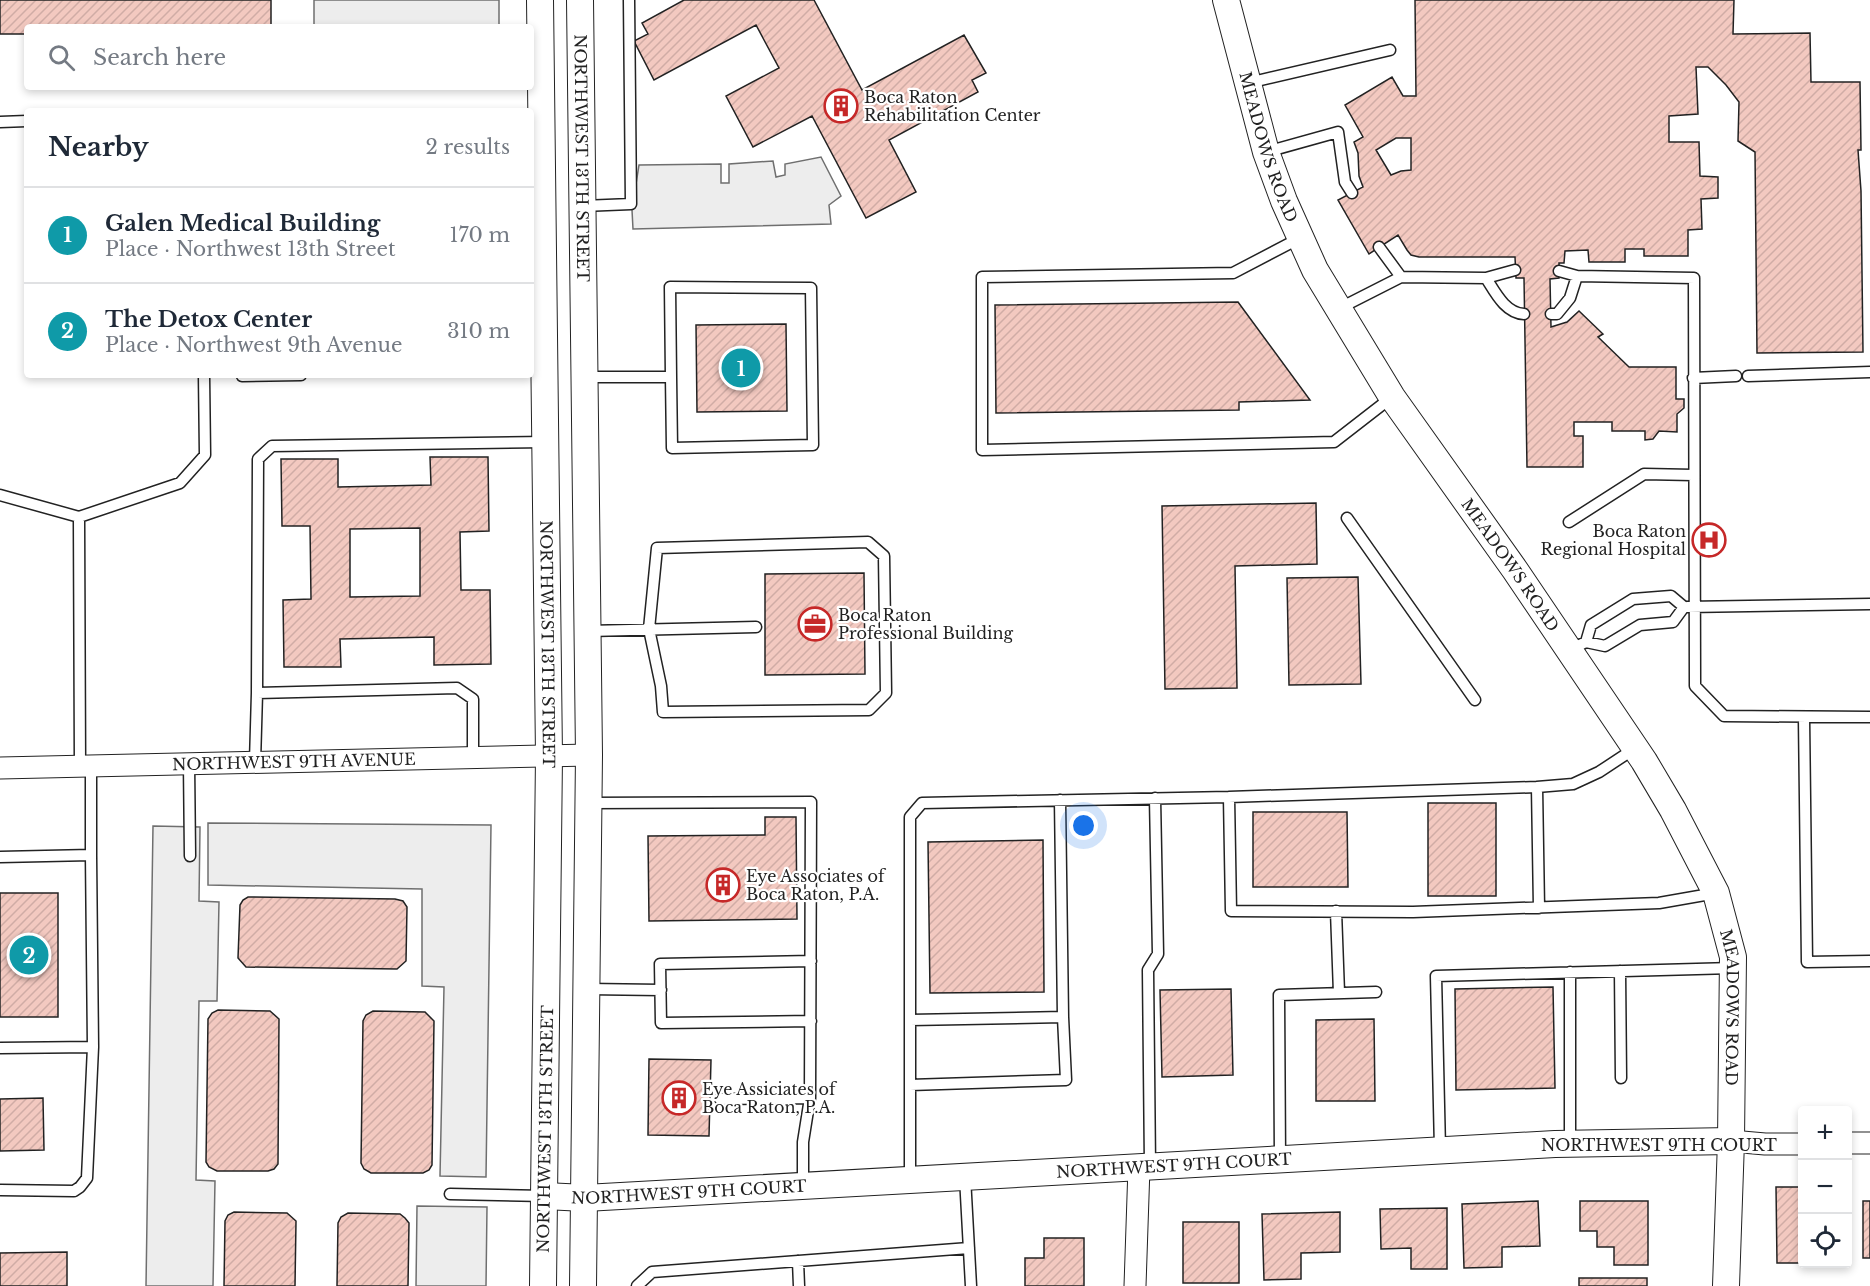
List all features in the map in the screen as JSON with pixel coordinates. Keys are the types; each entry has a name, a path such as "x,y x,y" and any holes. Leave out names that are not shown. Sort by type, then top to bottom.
{"street":[{"name":"NORTHWEST 13TH STREET","path":"540,0 536,55 537,246 546,442 549,756 543,1286"},
{"name":"NORTHWEST 13TH STREET","path":"580,0 589,755 583,1286"},
{"name":"MEADOWS ROAD","path":"1226,0 1266,152 1315,270 1392,397 1578,646 1634,749 1644,761 1673,810 1716,893 1733,957 1731,1141 1726,1286"},
{"name":"NORTHWEST 9TH AVENUE","path":"0,768 589,755"},
{"name":"NORTHWEST 9TH COURT","path":"545,1196 585,1198 1570,1144 1731,1141 1798,1144"},
{"path":"1852,1143 1870,1143"},
{"path":"1136,1286 1144,1167"}],"lane":[{"path":"583,207 631,204 628,0"},
{"path":"1247,83 1390,50"},
{"path":"0,122 24,121"},
{"path":"1266,152 1338,132 1345,182 1352,193"},
{"path":"1300,238 1233,273 982,277 982,450 1334,442 1392,397"},
{"path":"1380,247 1401,277"},
{"path":"1337,309 1401,277 1486,278 1515,270"},
{"path":"1559,271 1577,276 1694,278 1693,475 1689,607 1695,686 1724,716 1870,717"},
{"path":"1551,314 1557,314 1570,298 1577,276"},
{"path":"1486,278 1504,305 1518,314 1524,314"},
{"path":"670,287 811,288 813,445 672,448 671,377 670,287"},
{"path":"1748,376 1870,372"},
{"path":"1694,378 1736,376"},
{"path":"585,377 671,377"},
{"path":"0,495 79,517 180,483 206,455 204,378"},
{"path":"255,762 258,459 272,446 546,442"},
{"path":"1569,522 1644,474 1693,475"},
{"path":"0,1190 74,1191 87,1178 93,1047 91,855 86,766 79,517"},
{"path":"1347,518 1475,700"},
{"path":"868,542 884,556 886,693 869,710 663,712 661,686 649,629 657,548 868,542"},
{"path":"1578,646 1591,625 1633,599 1671,596 1689,607 1870,604"},
{"path":"1578,646 1605,646 1640,625 1673,622 1689,607"},
{"path":"588,631 756,627"},
{"path":"256,693 457,688 473,699 473,757"},
{"path":"1803,718 1806,962 1870,961"},
{"path":"910,1180 910,817 922,803 1229,797 1537,787 1573,784 1599,772 1634,749"},
{"path":"189,763 190,856"},
{"path":"1537,787 1539,908"},
{"path":"1229,797 1231,910 1413,912 1539,908 1659,903 1716,893"},
{"path":"1144,1167 1148,970 1158,954 1155,798"},
{"path":"910,1085 1066,1080 1060,800"},
{"path":"589,803 810,802 810,1098 803,1142 803,1186"},
{"path":"0,857 91,855"},
{"path":"1336,911 1339,993"},
{"path":"811,961 660,964 661,1023 811,1021"},
{"path":"1440,1151 1436,976 1733,968"},
{"path":"1620,971 1621,1078"},
{"path":"1570,972 1570,1144"},
{"path":"587,989 661,990"},
{"path":"1280,1160 1279,996 1377,992"},
{"path":"910,1020 1063,1017"},
{"path":"0,1048 93,1047"},
{"path":"720,1099 810,1098"},
{"path":"965,1177 971,1286"},
{"path":"450,1194 545,1196"},
{"path":"637,1286 652,1272 969,1248"},
{"path":"798,1261 799,1286"}],"shaded area":[{"path":"314,0 499,0 499,24 314,24"},
{"path":"821,157 841,196 829,205 831,224 633,229 632,210 639,165 721,164 721,183 729,183 729,164 773,161 776,177 785,175 785,164"},
{"path":"208,823 491,825 486,1177 440,1176 444,987 422,986 422,889 208,885"},
{"path":"153,826 200,827 199,901 219,902 217,1001 199,1001 196,1180 215,1181 213,1286 146,1286"},
{"path":"417,1206 487,1207 486,1286 416,1286"}],"building":[{"path":"0,0 271,0 271,24 24,24 24,34 0,34"},
{"name":"Boca Raton Rehabilitation Center","path":"684,0 814,0 862,90 964,35 986,73 972,80 978,92 889,140 916,192 866,218 812,116 753,147 726,96 779,68 756,25 654,80 634,41 648,34 642,23"},
{"path":"1415,0 1734,0 1733,34 1810,33 1811,82 1860,82 1861,150 1858,150 1861,191 1863,352 1757,353 1755,152 1738,141 1739,102 1708,67 1696,67 1698,114 1669,116 1669,142 1699,142 1700,176 1718,177 1718,198 1701,199 1702,229 1688,230 1688,256 1644,256 1644,249 1625,249 1625,262 1589,262 1588,250 1565,251 1564,263 1559,263 1559,278 1550,279 1551,327 1567,322 1579,311 1603,334 1598,337 1629,367 1676,367 1676,399 1684,399 1684,408 1677,414 1677,432 1659,431 1653,439 1645,440 1645,431 1612,431 1612,422 1574,422 1574,436 1583,436 1583,467 1527,467 1524,278 1516,278 1515,257 1419,257 1411,255 1398,235 1369,254 1338,200 1363,187 1354,142 1363,137 1345,105 1392,77 1403,96 1416,96","holes":["1396,138 1411,138 1411,170 1391,175 1376,150"]},
{"path":"1238,302 1310,400 1239,402 1239,410 996,413 995,305"},
{"path":"786,324 787,411 697,412 696,325"},
{"path":"430,457 488,457 489,531 460,532 461,590 490,590 491,664 434,665 434,637 340,639 341,667 284,667 283,600 311,599 310,526 282,526 281,459 338,459 338,487 431,485","holes":["420,528 420,596 350,597 350,529"]},
{"path":"1316,503 1317,564 1235,566 1237,688 1165,689 1162,506"},
{"name":"Boca Raton Professional Building","path":"864,573 865,674 765,675 765,574"},
{"path":"1358,577 1361,684 1289,685 1287,578"},
{"path":"1428,803 1496,803 1496,896 1428,896"},
{"path":"1253,812 1347,812 1348,887 1253,887"},
{"name":"Eye Associates of Boca Raton, P.A.","path":"765,817 796,817 797,919 649,921 648,836 765,835"},
{"path":"1043,840 1044,992 930,993 928,842"},
{"path":"0,893 58,893 58,1017 0,1017"},
{"path":"248,897 403,901 407,907 406,961 397,969 246,967 238,958 240,905"},
{"path":"1553,987 1555,1088 1456,1090 1455,989"},
{"path":"1231,989 1233,1075 1162,1077 1160,990"},
{"path":"218,1010 270,1011 279,1019 278,1164 274,1169 268,1171 217,1171 209,1167 206,1162 208,1019"},
{"path":"373,1011 425,1012 434,1021 432,1165 423,1173 371,1173 364,1169 361,1163 363,1021 366,1015"},
{"path":"1374,1019 1375,1101 1316,1101 1316,1020"},
{"name":"Eye Assiciates of Boca Raton, P.A.","path":"649,1059 711,1060 709,1136 648,1135"},
{"path":"43,1098 44,1150 0,1151 0,1099"},
{"path":"1776,1187 1798,1187 1798,1263 1777,1263"},
{"path":"1538,1201 1540,1246 1502,1247 1502,1267 1464,1268 1462,1204"},
{"path":"1580,1201 1648,1201 1648,1265 1614,1265 1614,1247 1597,1247 1597,1231 1580,1231"},
{"path":"1863,1201 1870,1201 1870,1258 1863,1258"},
{"path":"1447,1208 1447,1269 1411,1269 1411,1248 1381,1249 1380,1209"},
{"path":"234,1212 287,1213 296,1221 295,1286 224,1286 225,1221 228,1215"},
{"path":"1340,1212 1340,1252 1301,1253 1301,1279 1264,1280 1262,1214"},
{"path":"348,1213 400,1214 405,1218 409,1223 408,1286 337,1286 338,1223 341,1217"},
{"path":"1183,1222 1239,1222 1239,1283 1183,1283"},
{"path":"1044,1238 1084,1238 1084,1286 1025,1286 1025,1258 1044,1258"},
{"path":"67,1252 67,1286 0,1286 0,1253"},
{"path":"1579,1278 1647,1278 1647,1286 1579,1286"}],"place":[{"name":"Boca Raton Rehabilitation Center","path":"841,106"},
{"name":"Galen Medical Building","path":"741,368"},
{"name":"Boca Raton Regional Hospital","path":"1709,540"},
{"name":"Boca Raton Professional Building","path":"815,624"},
{"name":"Eye Associates of Boca Raton, P.A.","path":"723,885"},
{"name":"The Detox Center","path":"29,955"},
{"name":"Eye Assiciates of Boca Raton, P.A.","path":"679,1098"}]}
